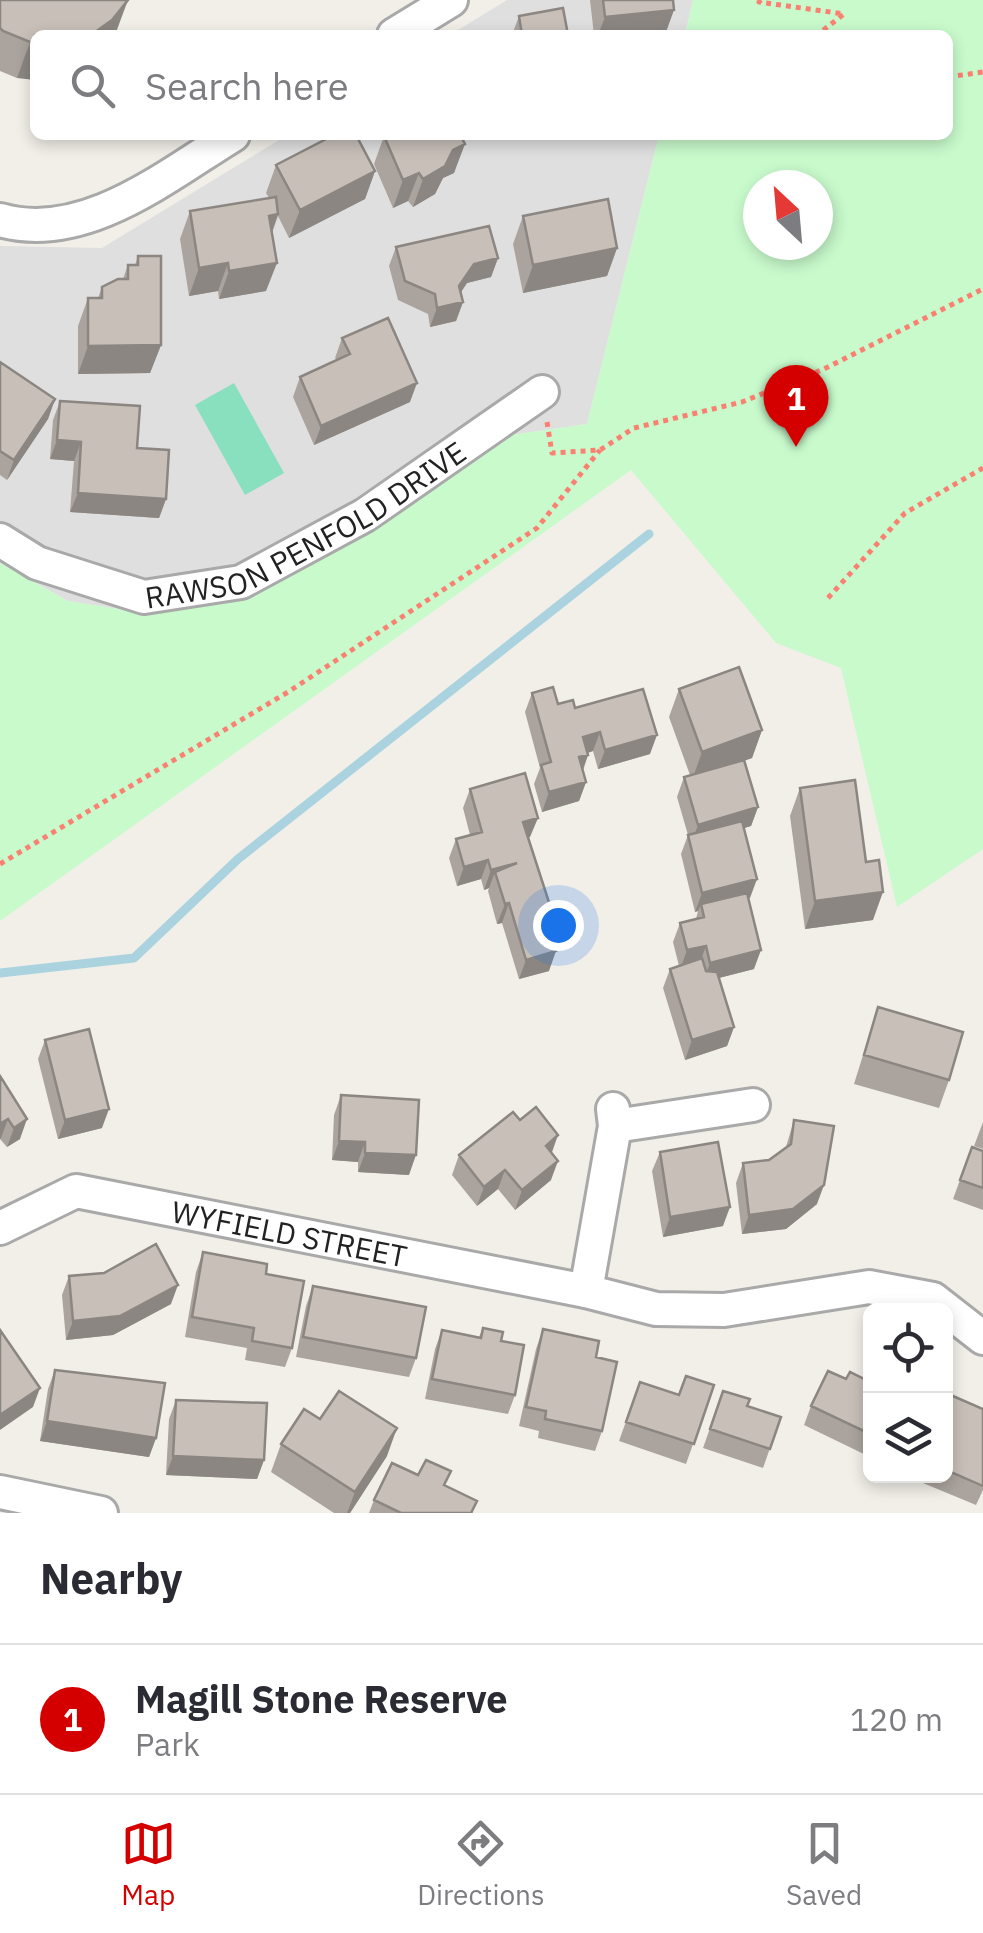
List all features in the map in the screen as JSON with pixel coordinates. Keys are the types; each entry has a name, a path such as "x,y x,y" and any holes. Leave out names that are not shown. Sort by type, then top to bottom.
{"street":[{"path":"402,30 451,0"},
{"path":"0,220 41,226 101,212 225,140"},
{"name":"RAWSON PENFOLD DRIVE","path":"0,540 36,563 144,597 241,582 365,515 542,392"},
{"path":"586,1291 614,1118 753,1105"},
{"name":"WYFIELD STREET","path":"0,1228 76,1191 586,1291 656,1309 724,1310 870,1287 933,1299 983,1338"},
{"path":"0,1492 101,1513"}],"path":[{"path":"762,0 759,2 844,14 823,30"},
{"path":"953,76 983,72"},
{"path":"0,864 288,692 537,528 600,450 634,428 742,402 824,369 983,290"},
{"path":"542,392 552,452 600,450"},
{"path":"828,598 905,513 983,468"}],"shaded area":[{"path":"507,0 693,0 686,30 458,30"},
{"path":"279,140 658,140 587,424 504,436 244,592 191,609 137,612 68,601 0,563 0,246 102,248"}],"green space":[{"path":"693,0 983,0 983,849 897,907 841,668 776,643 631,470 0,921 0,563 68,601 137,612 191,609 244,592 504,436 587,424 658,140 953,140 953,30 686,30"},
{"path":"234,383 284,473 245,495 195,405"}],"building":[{"path":"0,0 128,0 98,30 30,30 30,42 0,28"},
{"path":"603,0 673,0 674,10 605,17"},
{"path":"563,8 567,30 521,30 519,16"},
{"path":"324,140 359,140 375,171 300,210 276,165"},
{"path":"386,140 463,140 465,144 453,150 445,166 423,179 419,173 403,180"},
{"path":"276,197 278,214 269,216 277,263 229,271 228,263 199,268 190,211"},
{"path":"608,199 617,248 533,265 523,216"},
{"path":"489,226 498,258 474,264 459,286 463,302 437,308 435,294 405,281 396,247"},
{"path":"138,256 161,256 161,345 88,346 88,298 102,298 102,287 128,279 128,265 138,265"},
{"path":"388,318 417,383 321,426 300,377 350,354 342,338"},
{"path":"0,362 55,399 14,460 0,451"},
{"path":"60,401 140,406 137,448 169,450 166,499 78,493 81,442 57,440"},
{"path":"739,667 762,730 702,752 679,689"},
{"path":"553,687 558,704 573,700 575,708 643,689 657,735 605,750 600,732 583,737 588,755 579,757 586,782 549,792 541,765 551,762 532,693"},
{"path":"744,760 758,807 698,825 684,777"},
{"path":"525,773 538,818 523,822 556,924 549,926 556,951 526,960 495,872 517,863 491,870 488,860 464,867 456,839 482,832 470,789"},
{"path":"855,780 866,862 879,860 883,892 815,901 800,788"},
{"path":"742,821 757,879 702,893 688,835"},
{"path":"747,893 761,950 710,963 706,946 687,950 680,923 704,917 701,904"},
{"path":"702,958 706,971 717,972 734,1027 692,1040 670,969"},
{"path":"878,1007 963,1032 949,1080 864,1055"},
{"path":"89,1029 109,1109 65,1120 45,1040"},
{"path":"0,1076 27,1119 14,1128 8,1119 0,1124"},
{"path":"341,1095 419,1100 416,1155 365,1153 365,1142 339,1141"},
{"path":"536,1107 558,1135 546,1146 558,1161 522,1190 505,1170 484,1187 459,1155 513,1112 520,1120"},
{"path":"794,1120 834,1126 824,1185 793,1209 749,1215 743,1163 769,1160 791,1144"},
{"path":"718,1142 730,1207 670,1217 660,1152"},
{"path":"972,1147 983,1151 983,1188 960,1180"},
{"path":"156,1244 178,1285 120,1316 73,1321 69,1276 104,1273"},
{"path":"203,1252 267,1264 266,1274 304,1281 292,1348 252,1341 254,1328 192,1317"},
{"path":"313,1286 426,1307 416,1358 303,1337"},
{"path":"483,1328 503,1332 501,1341 524,1345 515,1395 432,1379 442,1330 481,1338"},
{"path":"543,1329 599,1341 596,1357 617,1362 602,1431 545,1419 546,1411 526,1407"},
{"path":"0,1330 40,1388 0,1415"},
{"path":"55,1370 165,1383 156,1438 47,1421"},
{"path":"828,1371 846,1379 850,1372 863,1378 863,1431 811,1406"},
{"path":"686,1376 714,1385 694,1444 626,1422 640,1382 679,1395"},
{"path":"339,1391 397,1428 355,1492 281,1444 304,1409 320,1419"},
{"path":"723,1391 750,1399 747,1406 781,1417 770,1449 710,1429"},
{"path":"953,1396 983,1409 983,1486 953,1473"},
{"path":"176,1400 267,1403 264,1460 173,1456"},
{"path":"426,1460 451,1471 444,1485 477,1501 471,1513 401,1513 374,1500 392,1463 418,1475"}],"waterway":[{"path":"0,973 134,958 238,859 649,534"}],"place":[{"name":"Magill Stone Reserve","path":"796,447"}]}
